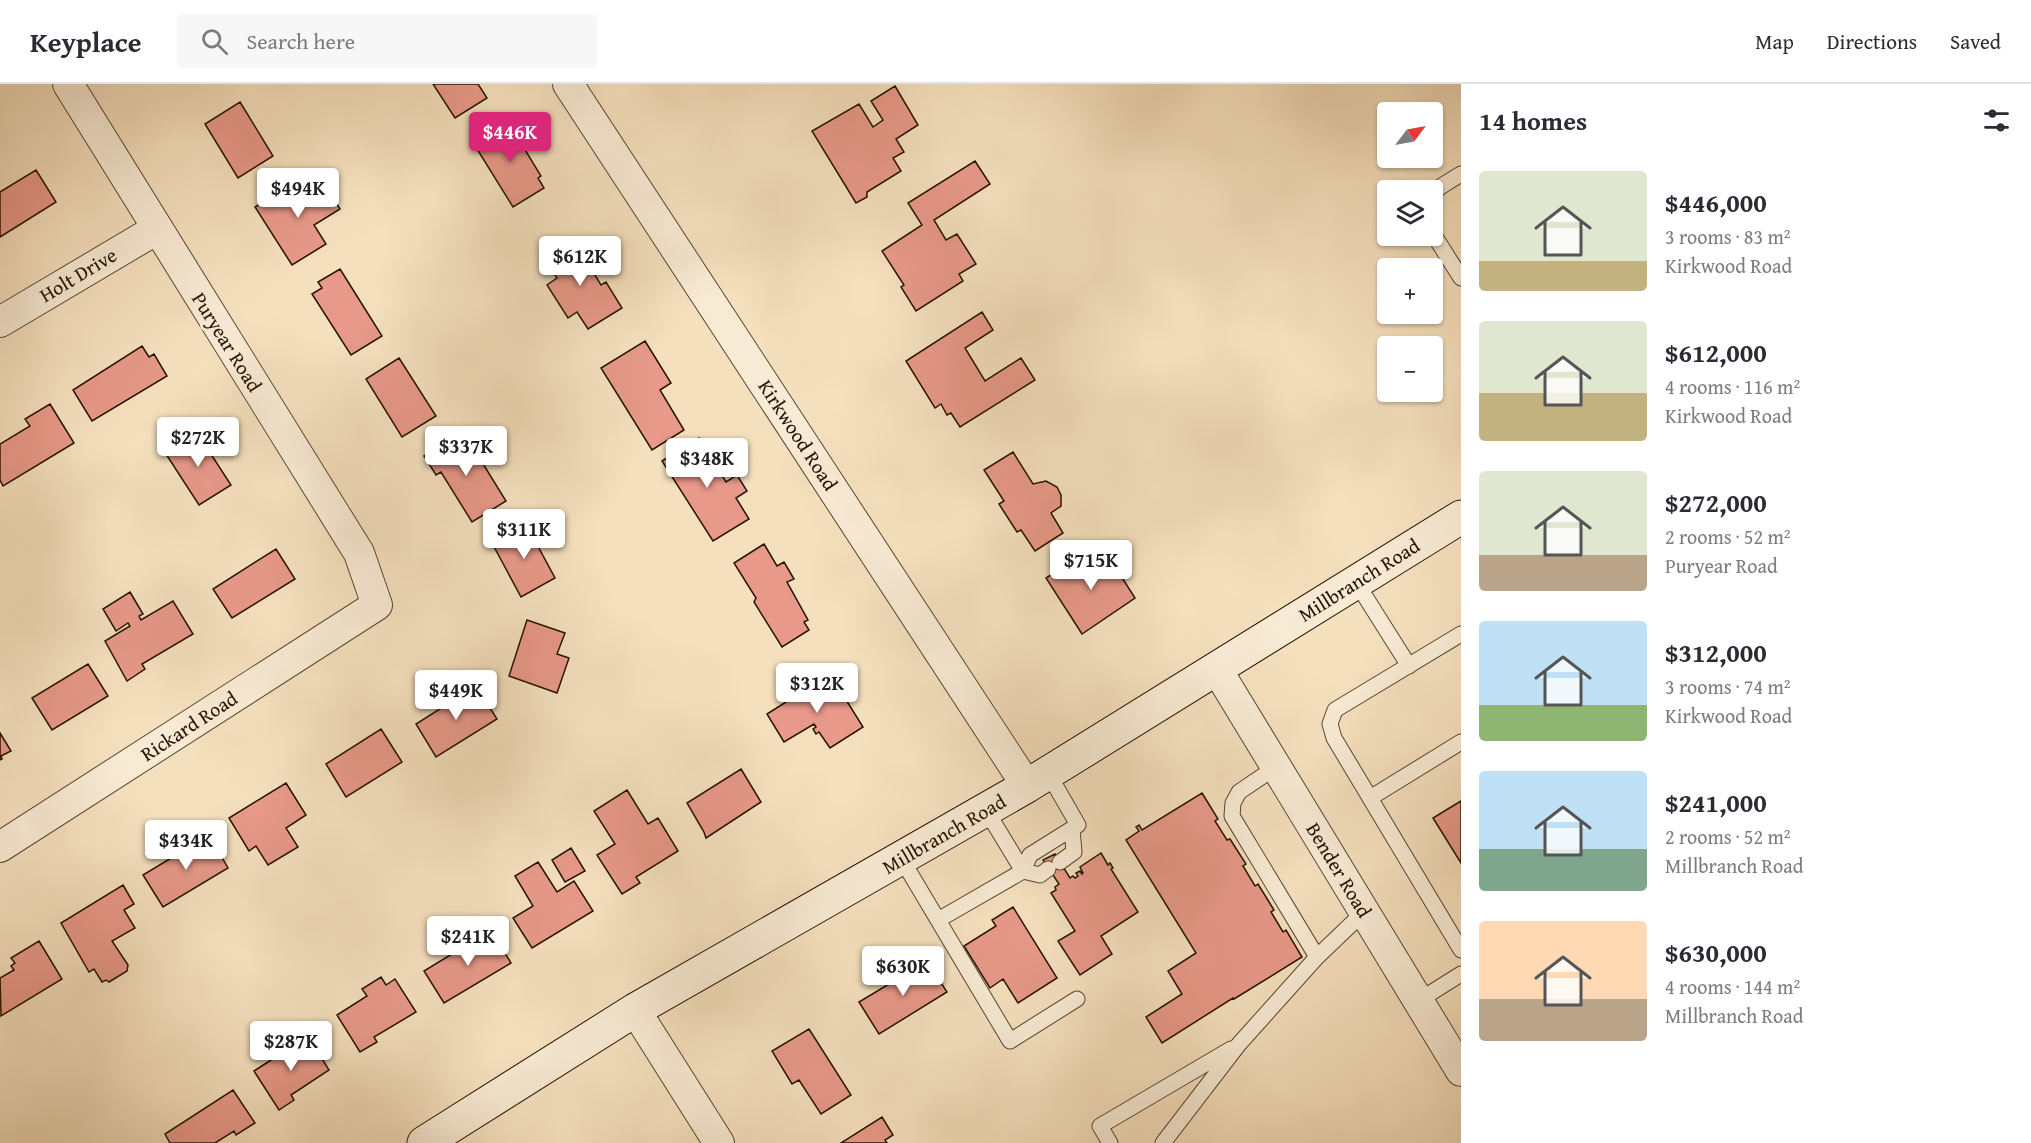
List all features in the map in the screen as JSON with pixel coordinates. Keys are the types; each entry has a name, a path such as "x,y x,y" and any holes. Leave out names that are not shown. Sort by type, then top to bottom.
{"main road":[{"name":"Millbranch Road","path":"423,1143 635,1010 1038,779 1461,517"}],"street":[{"name":"Puryear Road","path":"68,84 359,553 377,604"},
{"name":"Kirkwood Road","path":"568,84 1038,779"},
{"name":"Holt Drive","path":"0,322 157,229"},
{"name":"Rickard Road","path":"0,847 377,604"},
{"name":"Bender Road","path":"1216,668 1461,1071"},
{"path":"635,1010 719,1143"}],"lane":[{"path":"1443,185 1461,174"},
{"path":"1442,246 1459,271"},
{"path":"1356,582 1409,666"},
{"path":"1461,634 1335,711 1330,724 1334,738 1461,950"},
{"path":"1370,798 1461,742"},
{"path":"1276,767 1239,792 1233,803 1232,816 1317,957"},
{"path":"938,920 1023,871 1030,855 1078,825 1038,779"},
{"path":"986,810 1023,871 1040,874 1074,852 1072,829"},
{"path":"900,858 1010,1041 1077,999"},
{"path":"1163,1143 1239,1044 1317,957 1364,912"},
{"path":"1418,1001 1461,974"},
{"path":"1110,1143 1100,1126 1239,1044"}],"building":[{"path":"433,84 478,84 487,98 455,118"},
{"path":"895,86 918,125 896,139 904,152 893,158 901,171 867,192 867,197 856,203 812,131 859,104 873,127 883,120 871,101"},
{"path":"240,102 273,156 238,178 205,124"},
{"path":"499,120 505,128 510,125 541,176 538,178 544,188 513,207 477,149 485,144 478,133"},
{"path":"975,161 990,184 934,220 946,240 957,234 976,264 959,274 963,281 916,311 901,287 904,285 882,251 922,225 908,203"},
{"path":"36,170 56,202 0,237 0,192"},
{"path":"322,179 340,209 314,225 326,244 292,265 255,207 289,186 295,196"},
{"path":"573,239 601,285 606,282 622,308 588,329 577,312 568,318 547,285 557,278 544,258"},
{"path":"340,269 382,336 351,355 312,294 322,288 318,282"},
{"path":"982,312 993,330 965,348 985,381 1021,358 1035,380 960,427 951,413 947,415 941,404 935,408 906,361"},
{"path":"645,341 671,383 660,390 684,430 652,450 601,368"},
{"path":"142,346 149,357 154,354 167,376 92,421 73,390"},
{"path":"399,358 436,416 402,437 366,379"},
{"path":"50,404 74,443 3,486 0,480 0,444 30,426 25,419"},
{"path":"196,431 231,485 199,505 164,451"},
{"path":"464,433 506,501 472,522 441,472 436,475 424,456"},
{"path":"699,438 726,482 737,475 747,491 736,498 749,519 713,541 662,461"},
{"path":"1013,452 1033,484 1046,481 1057,487 1061,495 1061,506 1051,513 1063,533 1035,551 1021,530 1017,532 999,504 1004,501 984,470"},
{"path":"526,524 555,578 521,597 492,543"},
{"path":"764,544 777,566 784,562 794,579 787,582 808,620 804,622 809,630 782,647 754,602 756,598 734,563"},
{"path":"276,549 295,579 232,618 213,589"},
{"path":"1107,554 1135,598 1082,634 1046,578 1078,558 1084,568"},
{"path":"130,592 143,614 139,616 141,620 173,601 193,634 142,664 145,669 127,681 105,641 130,626 128,623 116,631 103,609"},
{"path":"527,620 565,633 557,654 569,658 557,693 509,676"},
{"path":"88,664 108,696 52,730 32,698"},
{"path":"830,674 863,727 830,748 819,732 816,734 813,729 816,727 814,724 784,742 767,714"},
{"path":"476,686 497,719 436,757 416,724"},
{"path":"381,729 402,762 346,797 326,764"},
{"path":"0,733 11,751 1,756 0,760"},
{"path":"741,769 761,802 706,838 687,803"},
{"path":"286,783 306,815 286,828 298,847 268,865 256,846 249,851 229,818"},
{"path":"627,790 648,824 658,818 678,851 636,877 640,883 622,894 597,855 615,844 594,811"},
{"path":"1202,793 1218,819 1215,821 1246,864 1243,866 1255,886 1258,884 1274,910 1271,912 1283,932 1286,930 1302,957 1162,1043 1146,1017 1182,994 1168,971 1196,953 1126,840 1139,831 1136,827 1139,825 1142,830"},
{"path":"1461,801 1461,863 1433,818"},
{"path":"209,835 228,868 163,907 143,875"},
{"path":"571,848 585,871 565,882 552,860"},
{"path":"1101,853 1108,865 1110,863 1113,868 1111,869 1138,912 1101,936 1112,954 1080,975 1058,941 1075,931 1051,893 1059,884 1043,860 1055,854 1070,878 1073,876 1075,878 1078,876 1076,873 1080,871 1083,873 1080,867"},
{"path":"538,862 557,892 574,881 593,911 532,948 513,918 533,906 515,876"},
{"path":"123,885 134,904 124,910 135,928 112,941 128,965 127,971 109,982 106,980 102,982 94,969 89,972 61,923"},
{"path":"1013,907 1057,978 1018,1003 1003,979 990,988 964,946 996,926 992,920"},
{"path":"491,930 511,963 444,1003 424,971"},
{"path":"39,941 62,979 1,1016 0,978 14,970 11,966 15,963 11,958"},
{"path":"927,961 947,992 879,1034 859,1002"},
{"path":"381,977 386,985 395,979 416,1012 374,1037 377,1042 360,1052 337,1015 367,996 362,989"},
{"path":"809,1029 851,1095 821,1114 799,1080 792,1084 772,1051"},
{"path":"308,1036 329,1070 291,1095 294,1100 279,1110 254,1071"},
{"path":"233,1090 255,1123 236,1135 234,1131 215,1143 170,1143 165,1134"},
{"path":"882,1117 893,1135 885,1140 887,1143 841,1143"}]}
